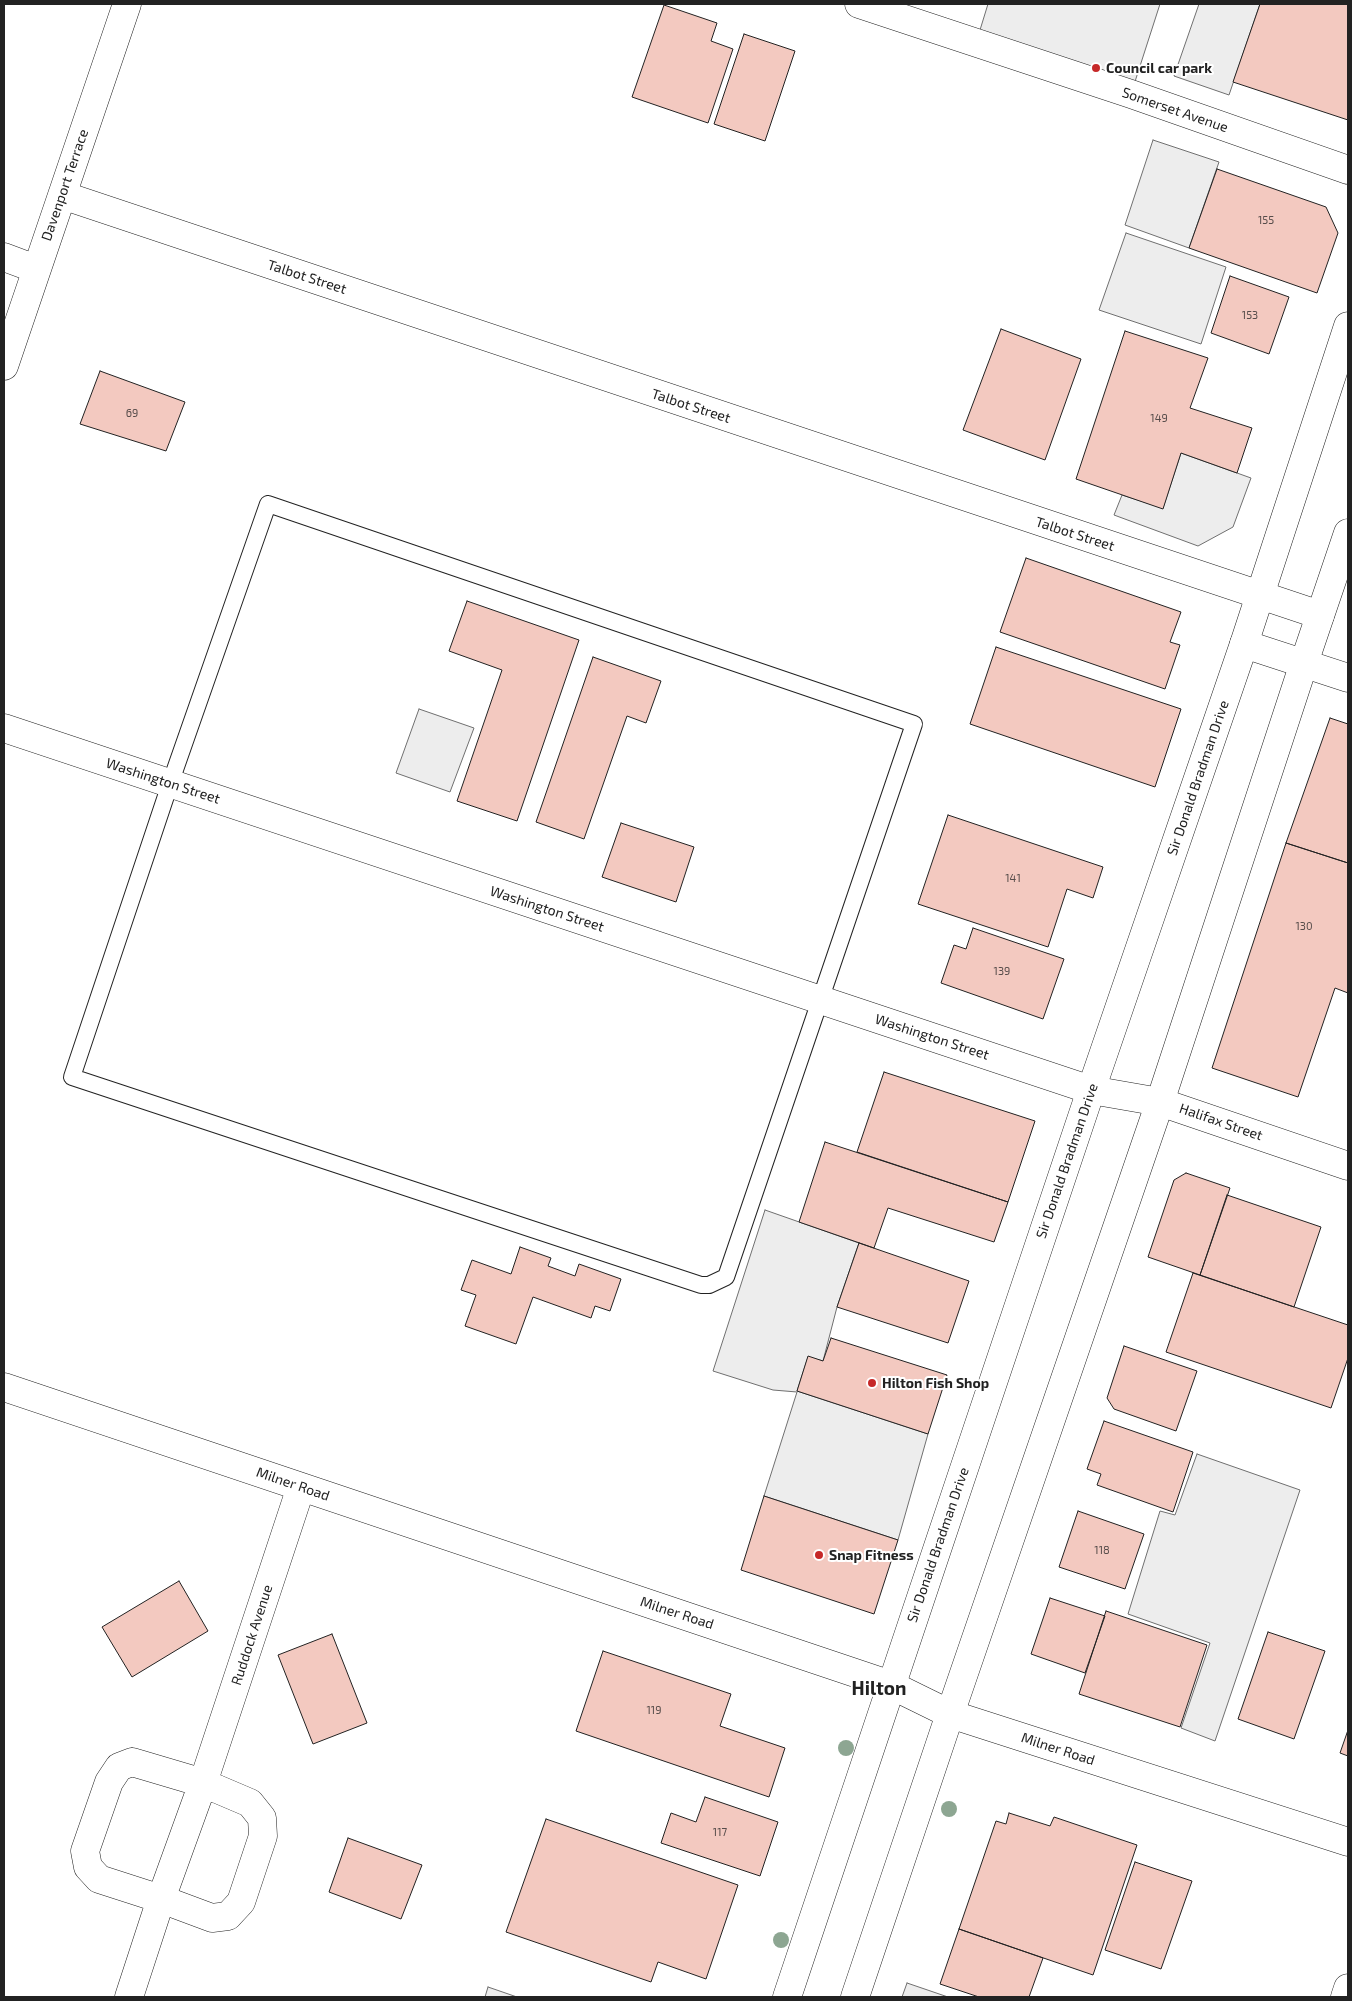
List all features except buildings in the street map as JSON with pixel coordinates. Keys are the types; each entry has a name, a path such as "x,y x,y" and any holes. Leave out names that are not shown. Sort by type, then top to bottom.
{"street":[{"name":"Davenport Terrace","path":"4,366 128,4"},
{"name":"Somerset Avenue","path":"859,4 1131,94 1348,170"},
{"name":"Talbot Street","path":"62,196 1320,615"},
{"path":"4,257 36,269"},
{"name":"Sir Donald Bradman Drive","path":"787,1997 1091,1090 1244,644 1348,326"},
{"path":"855,1997 1160,1102 1348,533"},
{"path":"1244,644 1348,678"},
{"name":"Washington Street","path":"4,728 1091,1090"},
{"name":"Halifax Street","path":"1091,1090 1160,1102 1348,1166"},
{"name":"Milner Road","path":"4,1387 891,1685 950,1714 1348,1842"},
{"name":"Ruddock Avenue","path":"129,1997 161,1899 203,1783 301,1487"},
{"path":"132,1762 203,1783 250,1803 262,1818 262,1836 241,1902 228,1916 212,1918 161,1899 98,1879 88,1867 85,1851 109,1782 119,1767 132,1762"},
{"path":"1345,1997 1348,1988"}],"lane":[{"path":"268,504 914,724 821,1000 726,1277 709,1285 701,1285 72,1076 170,784 268,504"}],"shaded area":[{"name":"Council car park","path":"988,4 1160,4 1131,94 976,43"},
{"path":"1199,4 1260,4 1229,95 1174,76"},
{"path":"1153,140 1219,162 1189,248 1125,225"},
{"path":"1126,233 1226,267 1201,344 1099,310"},
{"path":"1181,453 1251,478 1233,527 1198,546 1114,515 1122,495 1163,508"},
{"path":"419,709 474,728 450,792 396,773"},
{"path":"765,1210 859,1243 837,1307 823,1361 808,1357 797,1391 928,1434 898,1540 764,1496 797,1392 773,1390 713,1371"},
{"path":"1197,1454 1300,1490 1215,1741 1181,1728 1210,1643 1128,1614 1160,1511 1175,1515"},
{"path":"907,1983 948,1997 902,1997"},
{"path":"488,1987 517,1997 485,1997"}],"place":[{"name":"Council car park","path":"1096,68"},
{"name":"Hilton Fish Shop","path":"872,1383"},
{"name":"Snap Fitness","path":"819,1555"}],"district":[{"name":"Hilton","path":"879,1689"}]}
